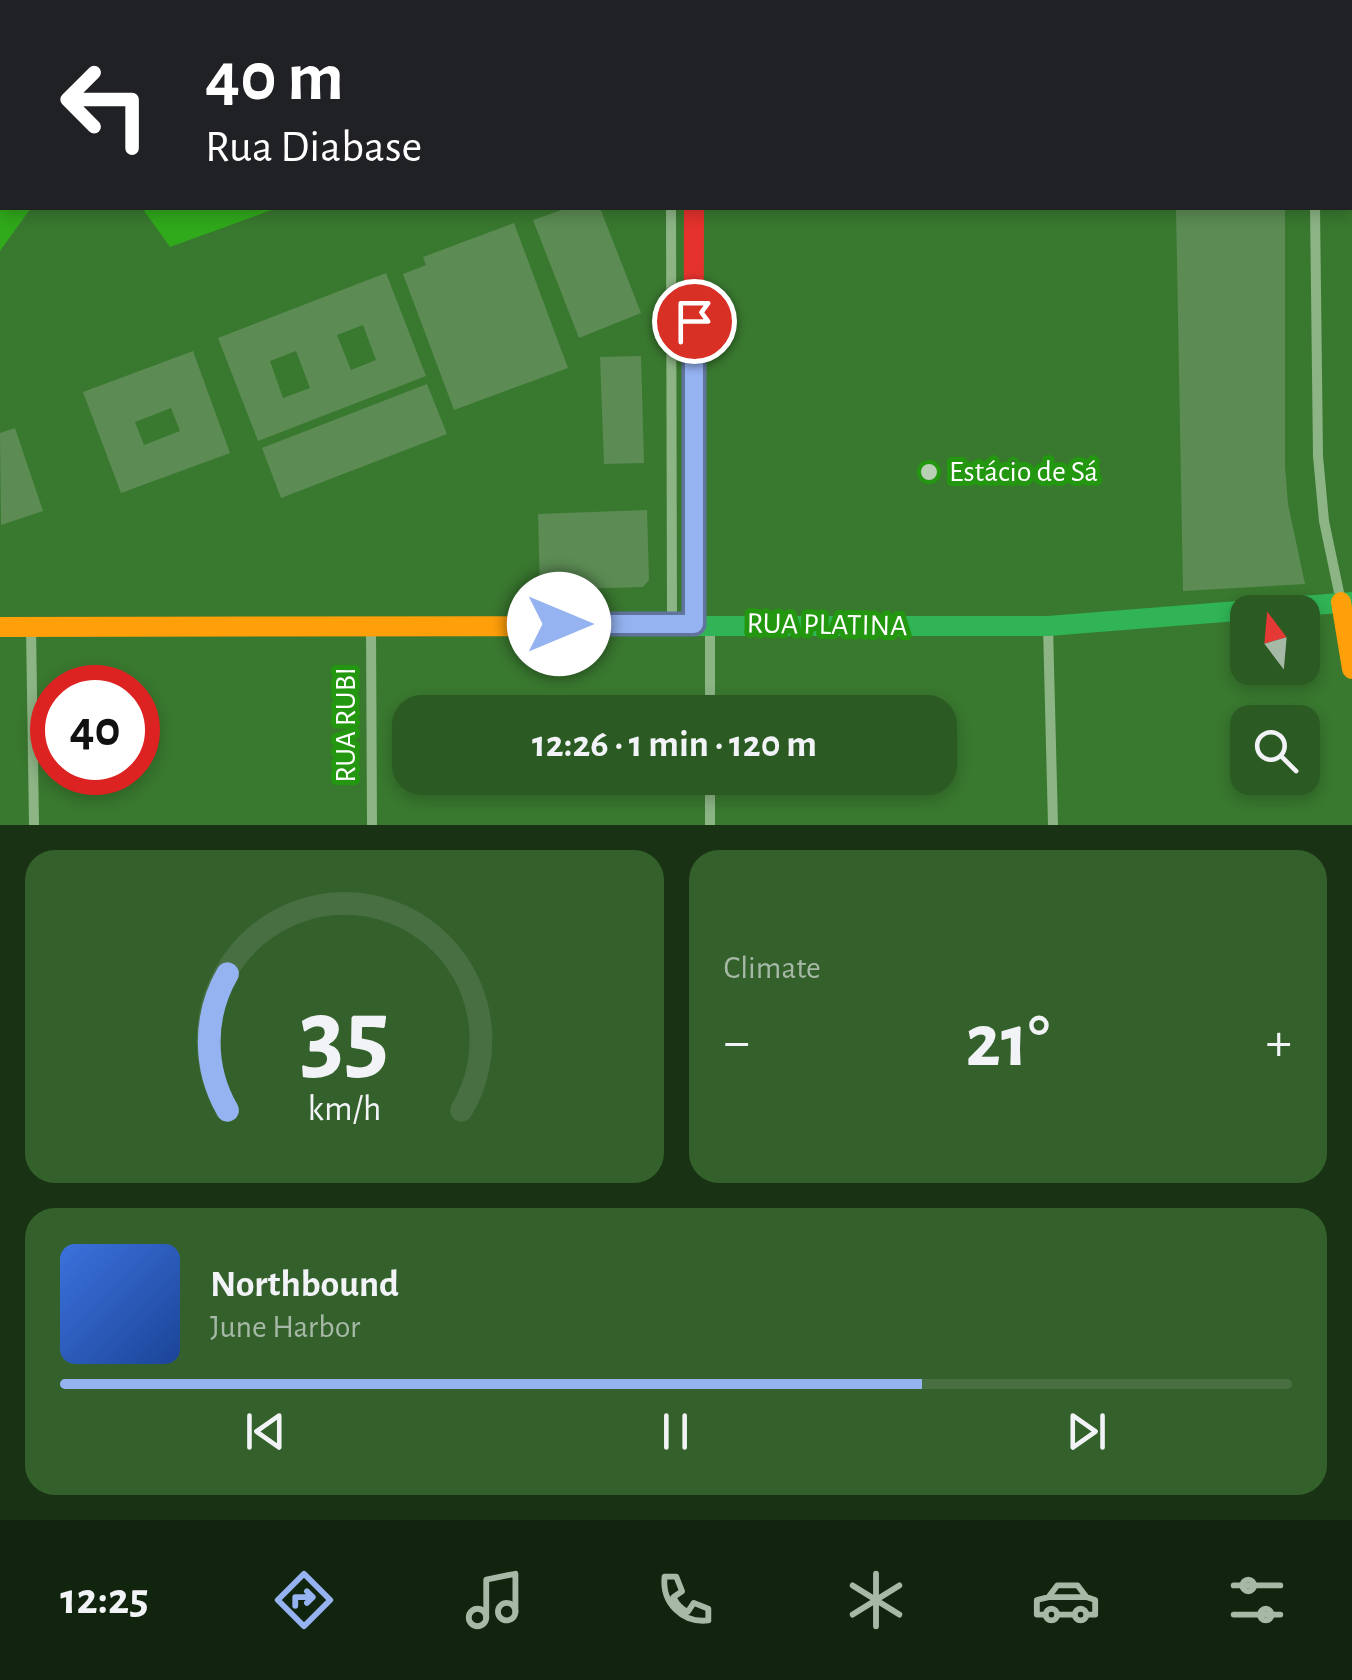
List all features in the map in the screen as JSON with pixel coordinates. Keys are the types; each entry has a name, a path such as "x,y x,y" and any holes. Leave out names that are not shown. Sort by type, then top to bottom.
{"street":[{"path":"671,210 692,624 707,695"},
{"path":"692,624 694,210"},
{"path":"1316,210 1318,456 1324,520 1346,602 1352,669"},
{"name":"RUA PLATINA","path":"0,628 371,624 1048,626 1346,602"},
{"name":"RUA RUBI","path":"371,624 372,825"},
{"path":"1048,626 1054,825"},
{"path":"31,627 34,825"},
{"path":"710,795 710,825"}],"green space":[{"path":"0,210 30,210 0,251"},
{"path":"143,210 272,210 170,247"}],"building":[{"path":"561,210 601,210 641,313 579,338 533,220"},
{"path":"1176,210 1285,210 1285,466 1288,504 1305,584 1183,591"},
{"path":"514,223 568,368 454,410 403,274 426,265 423,257"},
{"path":"386,273 426,376 258,441 218,338","holes":["363,325 376,360 351,370 337,335","296,351 310,388 283,398 270,361"]},
{"path":"193,351 230,453 121,493 83,392","holes":["171,408 180,431 144,445 135,422"]},
{"path":"641,356 644,463 604,464 600,357"},
{"path":"427,384 447,434 281,498 262,448"},
{"path":"15,428 43,511 1,525 0,433"},
{"path":"647,510 649,580 643,587 540,590 538,514"}],"traffic: fast":[{"path":"613,626 1048,626 1352,602"}],"traffic: slow":[{"path":"1341,602 1352,669"},
{"path":"0,627 613,626"}],"traffic: jam":[{"path":"693,624 694,210"}],"place":[{"name":"Estácio de Sá","path":"929,472"}],"route":[{"path":"559,624 694,624 694,321"}]}
